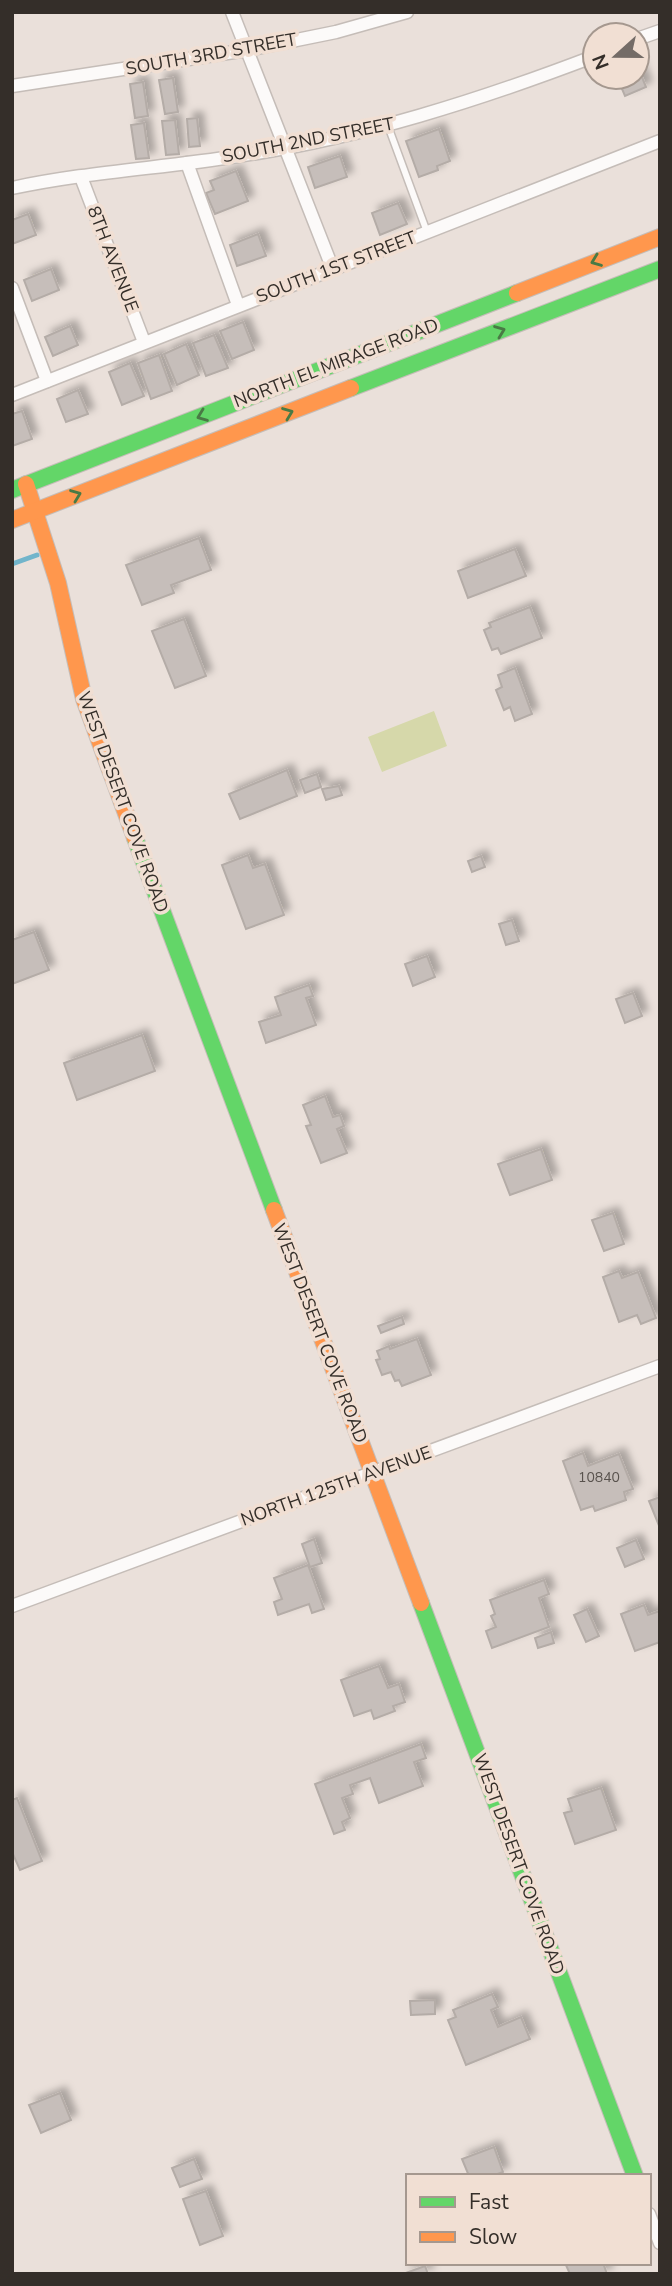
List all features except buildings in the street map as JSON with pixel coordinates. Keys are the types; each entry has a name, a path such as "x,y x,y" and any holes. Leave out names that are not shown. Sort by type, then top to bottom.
{"street":[{"path":"232,12 332,267"},
{"name":"SOUTH 3RD STREET","path":"12,86 247,50 336,32 407,12"},
{"name":"SOUTH 2ND STREET","path":"12,188 286,148 388,126 581,61"},
{"name":"SOUTH 1ST STREET","path":"12,395 332,267 660,141"},
{"path":"187,163 238,306"},
{"name":"8TH AVENUE","path":"81,177 144,342"},
{"name":"NORTH EL MIRAGE ROAD","path":"19,487 660,237"},
{"name":"NORTH EL MIRAGE ROAD","path":"12,520 660,269"},
{"path":"12,288 47,381"},
{"name":"WEST DESERT COVE ROAD","path":"19,487 35,511 58,583 84,699 93,727 634,2174"},
{"name":"NORTH 125TH AVENUE","path":"12,1605 660,1366"},
{"path":"651,2219 660,2243"}],"lane":[{"path":"388,126 427,232"}],"green space":[{"path":"434,711 447,746 382,772 368,737"}],"waterway":[{"path":"12,564 37,555"}],"traffic: fast":[{"path":"351,388 660,269"},
{"path":"12,490 517,293"},
{"path":"135,838 274,1210"},
{"path":"421,1603 634,2174"}],"traffic: slow":[{"path":"517,293 660,237"},
{"path":"12,520 351,388"},
{"path":"26,484 58,583 84,699 135,838"},
{"path":"274,1210 421,1603"}]}
